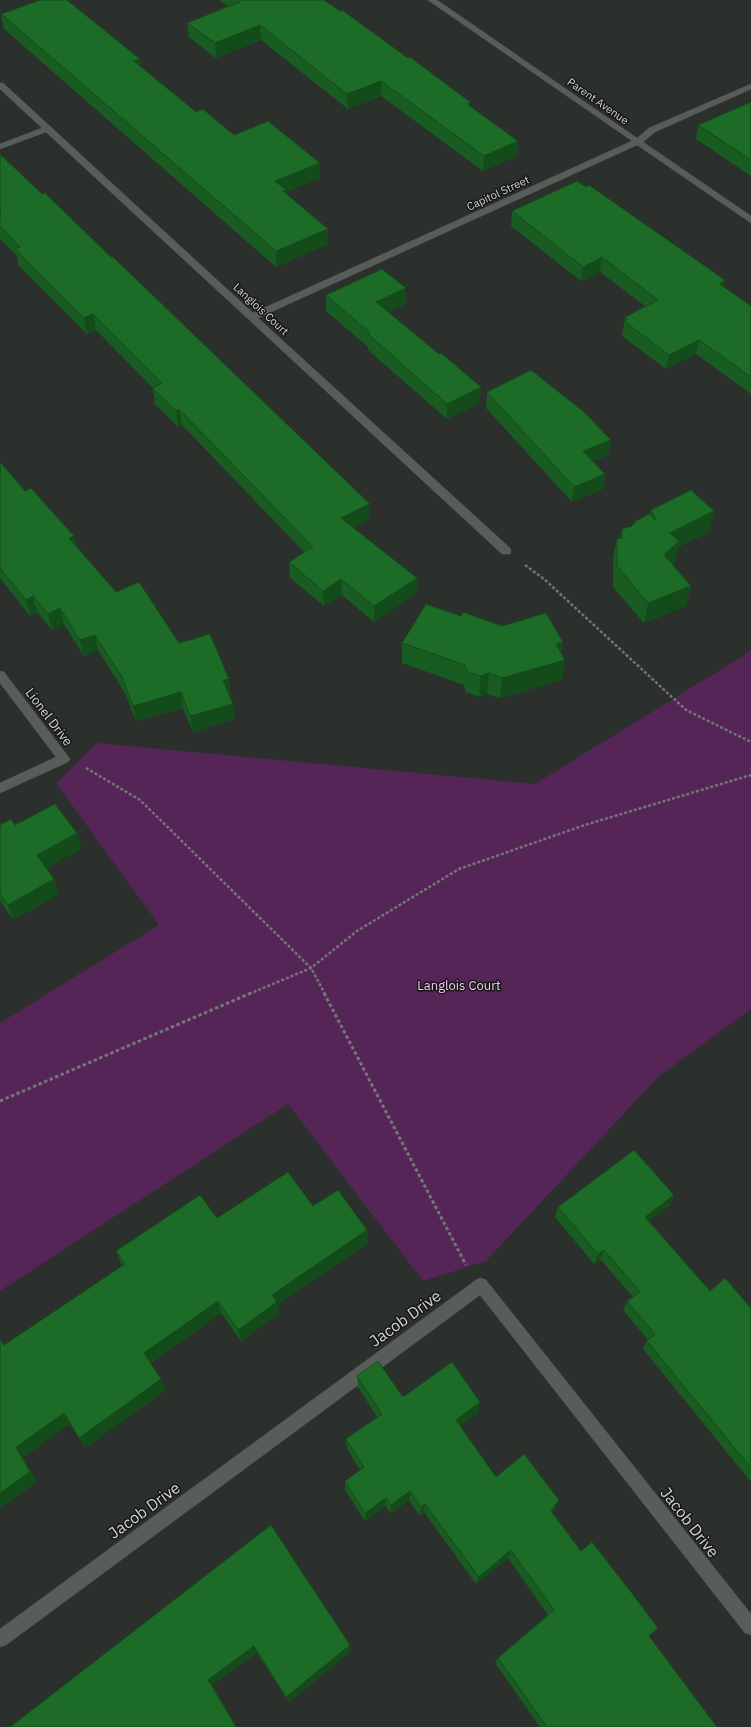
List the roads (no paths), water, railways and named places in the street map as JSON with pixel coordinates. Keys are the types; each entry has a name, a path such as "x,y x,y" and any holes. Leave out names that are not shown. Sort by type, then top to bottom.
{"street":[{"name":"Parent Avenue","path":"432,0 751,220"},
{"name":"Langlois Court","path":"0,85 506,551"},
{"name":"Capitol Street","path":"252,317 637,142 652,130 751,86"},
{"path":"0,147 47,129"},
{"name":"Lionel Drive","path":"0,675 64,759 0,788"},
{"name":"Jacob Drive","path":"0,1639 481,1285 751,1627"}]}
